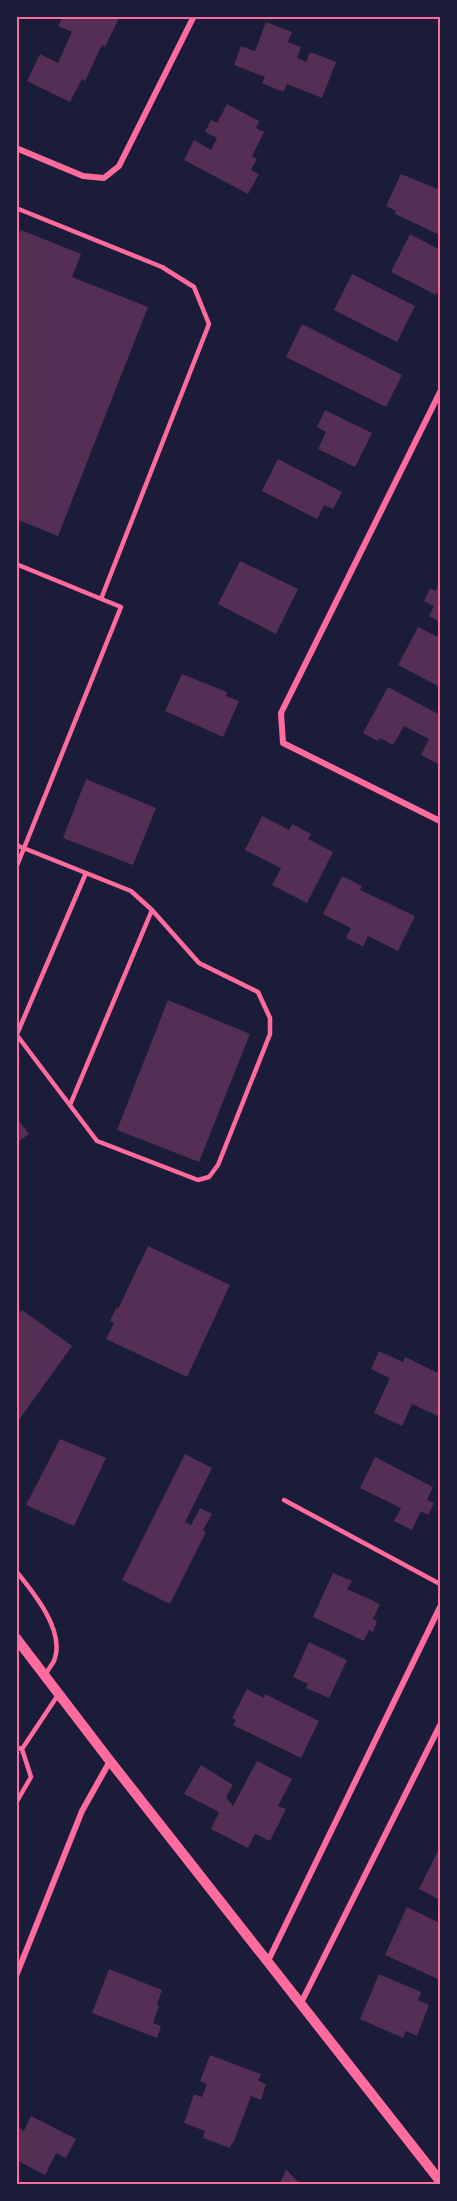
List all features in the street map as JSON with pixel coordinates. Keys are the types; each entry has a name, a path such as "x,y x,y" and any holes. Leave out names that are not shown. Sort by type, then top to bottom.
{"street":[{"path":"16,148 83,176 104,178 118,165 194,16"},
{"path":"441,392 281,713 283,743 441,821"},
{"path":"268,1961 441,1607"},
{"path":"16,1638 441,2181"},
{"path":"301,2003 441,1725"},
{"path":"16,1976 82,1811 110,1761"}],"lane":[{"path":"16,208 162,267 194,287 209,324 101,599"},
{"path":"16,564 121,607 16,868"},
{"path":"16,845 24,849 86,873 131,891 152,910 200,963 258,992 270,1018 270,1034 218,1165 209,1177 198,1180 98,1140 17,1034 86,873"},
{"path":"70,1105 152,910"},
{"path":"284,1500 441,1584"},
{"path":"16,1571 44,1605 51,1625 56,1643 55,1658 45,1674"},
{"path":"16,1803 31,1777 19,1748 59,1693"}],"building":[{"path":"63,16 115,16 119,18 105,47 102,45 85,81 82,79 70,102 27,81 40,54 58,63 72,32 58,26"},
{"path":"266,22 292,32 288,42 301,47 297,58 306,62 310,52 336,62 322,98 287,84 284,91 278,90 262,83 265,77 234,65 241,46 255,51"},
{"path":"227,104 259,121 256,128 264,132 252,156 257,159 251,170 259,174 248,194 184,160 194,140 211,150 217,138 205,132 211,120 217,123"},
{"path":"401,174 440,190 440,235 395,214 396,211 386,206"},
{"path":"21,230 81,254 72,277 148,307 58,536 16,519 16,240"},
{"path":"410,234 440,250 440,286 436,295 391,272"},
{"path":"352,274 415,306 397,342 334,310"},
{"path":"302,324 402,375 386,407 286,357"},
{"path":"325,410 372,433 355,467 318,449 326,432 317,427"},
{"path":"278,459 342,492 333,509 324,505 317,519 262,491"},
{"path":"240,561 298,589 276,634 218,604"},
{"path":"440,581 440,622 429,616 434,606 424,601 430,588 436,591"},
{"path":"418,627 440,638 440,687 398,665"},
{"path":"182,674 227,692 226,696 239,701 223,737 165,711"},
{"path":"388,687 440,715 440,765 421,755 429,739 404,726 393,745 380,738 378,741 363,733"},
{"path":"86,779 156,808 133,865 63,838"},
{"path":"262,816 289,830 292,824 311,834 308,839 333,852 307,903 272,885 281,868 245,850"},
{"path":"342,876 362,886 360,890 415,916 398,951 368,936 363,947 346,938 351,928 323,914"},
{"path":"168,1000 250,1034 199,1162 117,1130"},
{"path":"16,1117 29,1134 16,1143"},
{"path":"148,1246 230,1285 187,1377 106,1339 114,1323 110,1321"},
{"path":"22,1310 72,1346 16,1424 16,1317"},
{"path":"379,1351 403,1362 405,1357 440,1374 440,1417 412,1404 402,1426 374,1413 390,1378 371,1369"},
{"path":"60,1439 106,1458 74,1526 26,1505"},
{"path":"185,1454 212,1468 185,1522 191,1525 200,1508 212,1514 203,1530 206,1532 170,1604 122,1580"},
{"path":"375,1457 433,1487 427,1500 434,1503 428,1515 421,1511 412,1530 394,1521 401,1508 360,1488"},
{"path":"333,1573 352,1581 347,1589 380,1604 373,1619 377,1621 373,1632 369,1630 364,1641 313,1617"},
{"path":"309,1642 347,1660 329,1698 306,1688 308,1684 293,1677"},
{"path":"247,1689 264,1698 265,1694 319,1721 301,1758 233,1725 236,1720 232,1718"},
{"path":"257,1761 292,1779 278,1806 286,1809 270,1841 255,1834 248,1848 211,1829 219,1812 184,1794 201,1765 233,1785 226,1797 233,1806"},
{"path":"438,1851 440,1852 440,1900 419,1889"},
{"path":"407,1907 440,1923 440,1974 438,1979 385,1955"},
{"path":"109,1969 162,1990 153,2023 161,2026 157,2038 92,2013"},
{"path":"379,1974 421,1992 418,2000 429,2005 417,2036 406,2031 403,2038 360,2019"},
{"path":"210,2055 261,2074 258,2081 266,2084 261,2100 251,2096 230,2148 203,2138 205,2131 184,2123 194,2094 202,2097 207,2084 200,2081"},
{"path":"31,2116 76,2139 66,2158 56,2153 45,2175 16,2160 16,2130 18,2127 24,2131"},
{"path":"286,2169 300,2184 280,2184"}]}
